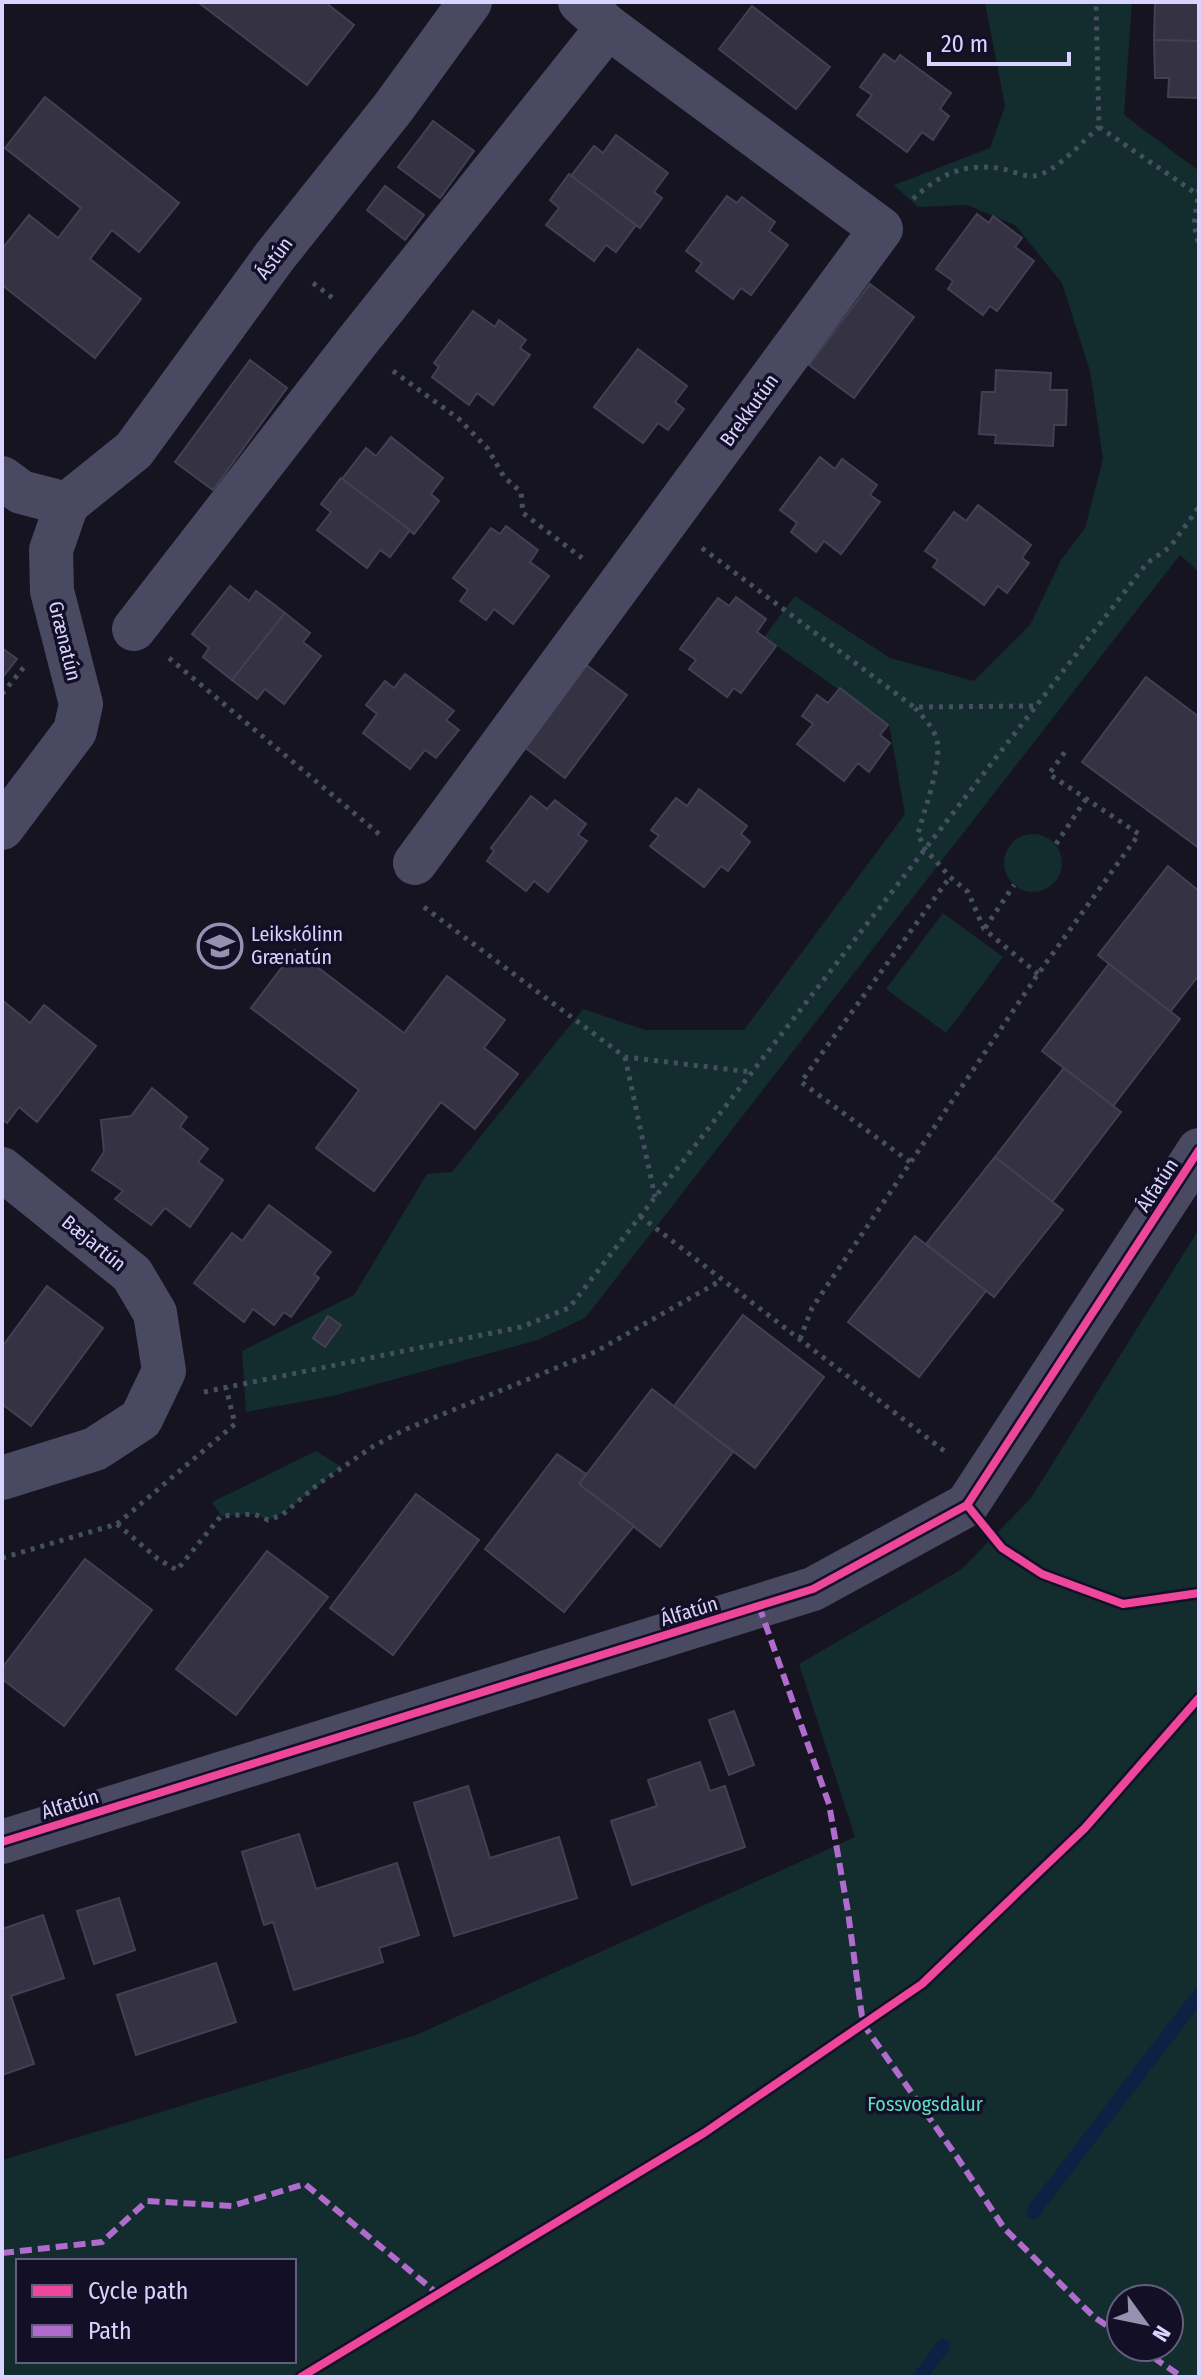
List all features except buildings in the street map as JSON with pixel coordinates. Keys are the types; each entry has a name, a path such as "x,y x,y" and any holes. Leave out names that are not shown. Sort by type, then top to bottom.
{"street":[{"name":"Ástún","path":"67,504 134,450 275,256 393,108 470,2"},
{"path":"134,629 370,325 594,14 881,229"},
{"name":"Brekkutún","path":"415,863 881,229"},
{"path":"2,478 21,492 67,504"},
{"name":"Grænatún","path":"2,828 75,731 81,704 52,591 51,550 67,504"},
{"name":"Álfatún","path":"2,1842 813,1589 967,1505 1199,1150"},
{"name":"Bæjartún","path":"2,1169 132,1274 155,1313 164,1371 141,1419 95,1449 2,1478"}],"path":[{"path":"881,229 926,187 963,167 999,168 1034,176 1056,165 1099,127 1096,2"},
{"path":"1099,127 1198,191 1194,225 1199,246"},
{"path":"275,256 370,325"},
{"path":"434,401 459,419 488,449 504,477 521,492 523,513 618,586"},
{"path":"148,1403 521,1327 569,1308 1147,563 1170,547 1199,507"},
{"path":"668,522 914,707 929,724 937,740 934,778 918,834 925,849 968,892 984,929 1038,974"},
{"path":"134,629 415,863 415,901 625,1057 752,1072"},
{"path":"914,707 1036,706"},
{"path":"800,1339 812,1308 910,1162 1038,974 1139,834 1049,774 1067,749"},
{"path":"1056,844 1086,799"},
{"path":"910,1162 801,1082 950,877"},
{"path":"984,929 1014,885"},
{"path":"625,1057 655,1197"},
{"path":"640,1216 944,1450"},
{"path":"117,1524 158,1559 177,1570 221,1516 254,1514 268,1520 282,1515 317,1485 372,1447 404,1430 595,1352 722,1280"},
{"path":"2,1558 117,1524 235,1424 226,1388"}],"green space":[{"path":"985,2 1132,2 1124,115 1199,171 1199,572 1180,555 585,1318 538,1340 333,1396 246,1412 242,1351 354,1295 427,1174 452,1172 583,1009 645,1030 744,1030 905,814 889,725 764,637 795,596 890,658 974,681 1030,625 1061,560 1085,528 1103,459 1090,371 1062,283 1015,225 967,205 918,207 894,185 990,148 1005,106"},
{"path":"1033,834 1054,842 1062,863 1054,884 1033,892 1012,884 1004,863 1012,842"},
{"path":"943,913 1003,957 946,1033 886,989"},
{"name":"Fossvogsdalur","path":"1199,1229 1199,2377 2,2377 2,2160 416,2035 855,1837 799,1664 962,1569 1031,1498"},
{"path":"316,1451 342,1467 277,1516 268,1520 254,1514 221,1516 212,1502"}],"waterway":[{"path":"1033,2212 1199,1995"},
{"path":"920,2377 943,2346"}],"marked path":[{"path":"759,1606 829,1804 863,2024 1004,2228 1105,2324"},
{"path":"2,2253 102,2242 147,2201 232,2206 305,2184 438,2294"},
{"path":"1161,2363 1182,2377"}],"cycle path":[{"path":"2,1842 813,1589 967,1505 1199,1150"},
{"path":"967,1505 1002,1548 1042,1574 1123,1604 1199,1593"},
{"path":"301,2377 704,2133 922,1984 1085,1828 1199,1698"}],"place":[{"name":"Leikskólinn Grænatún","path":"220,946"}]}
